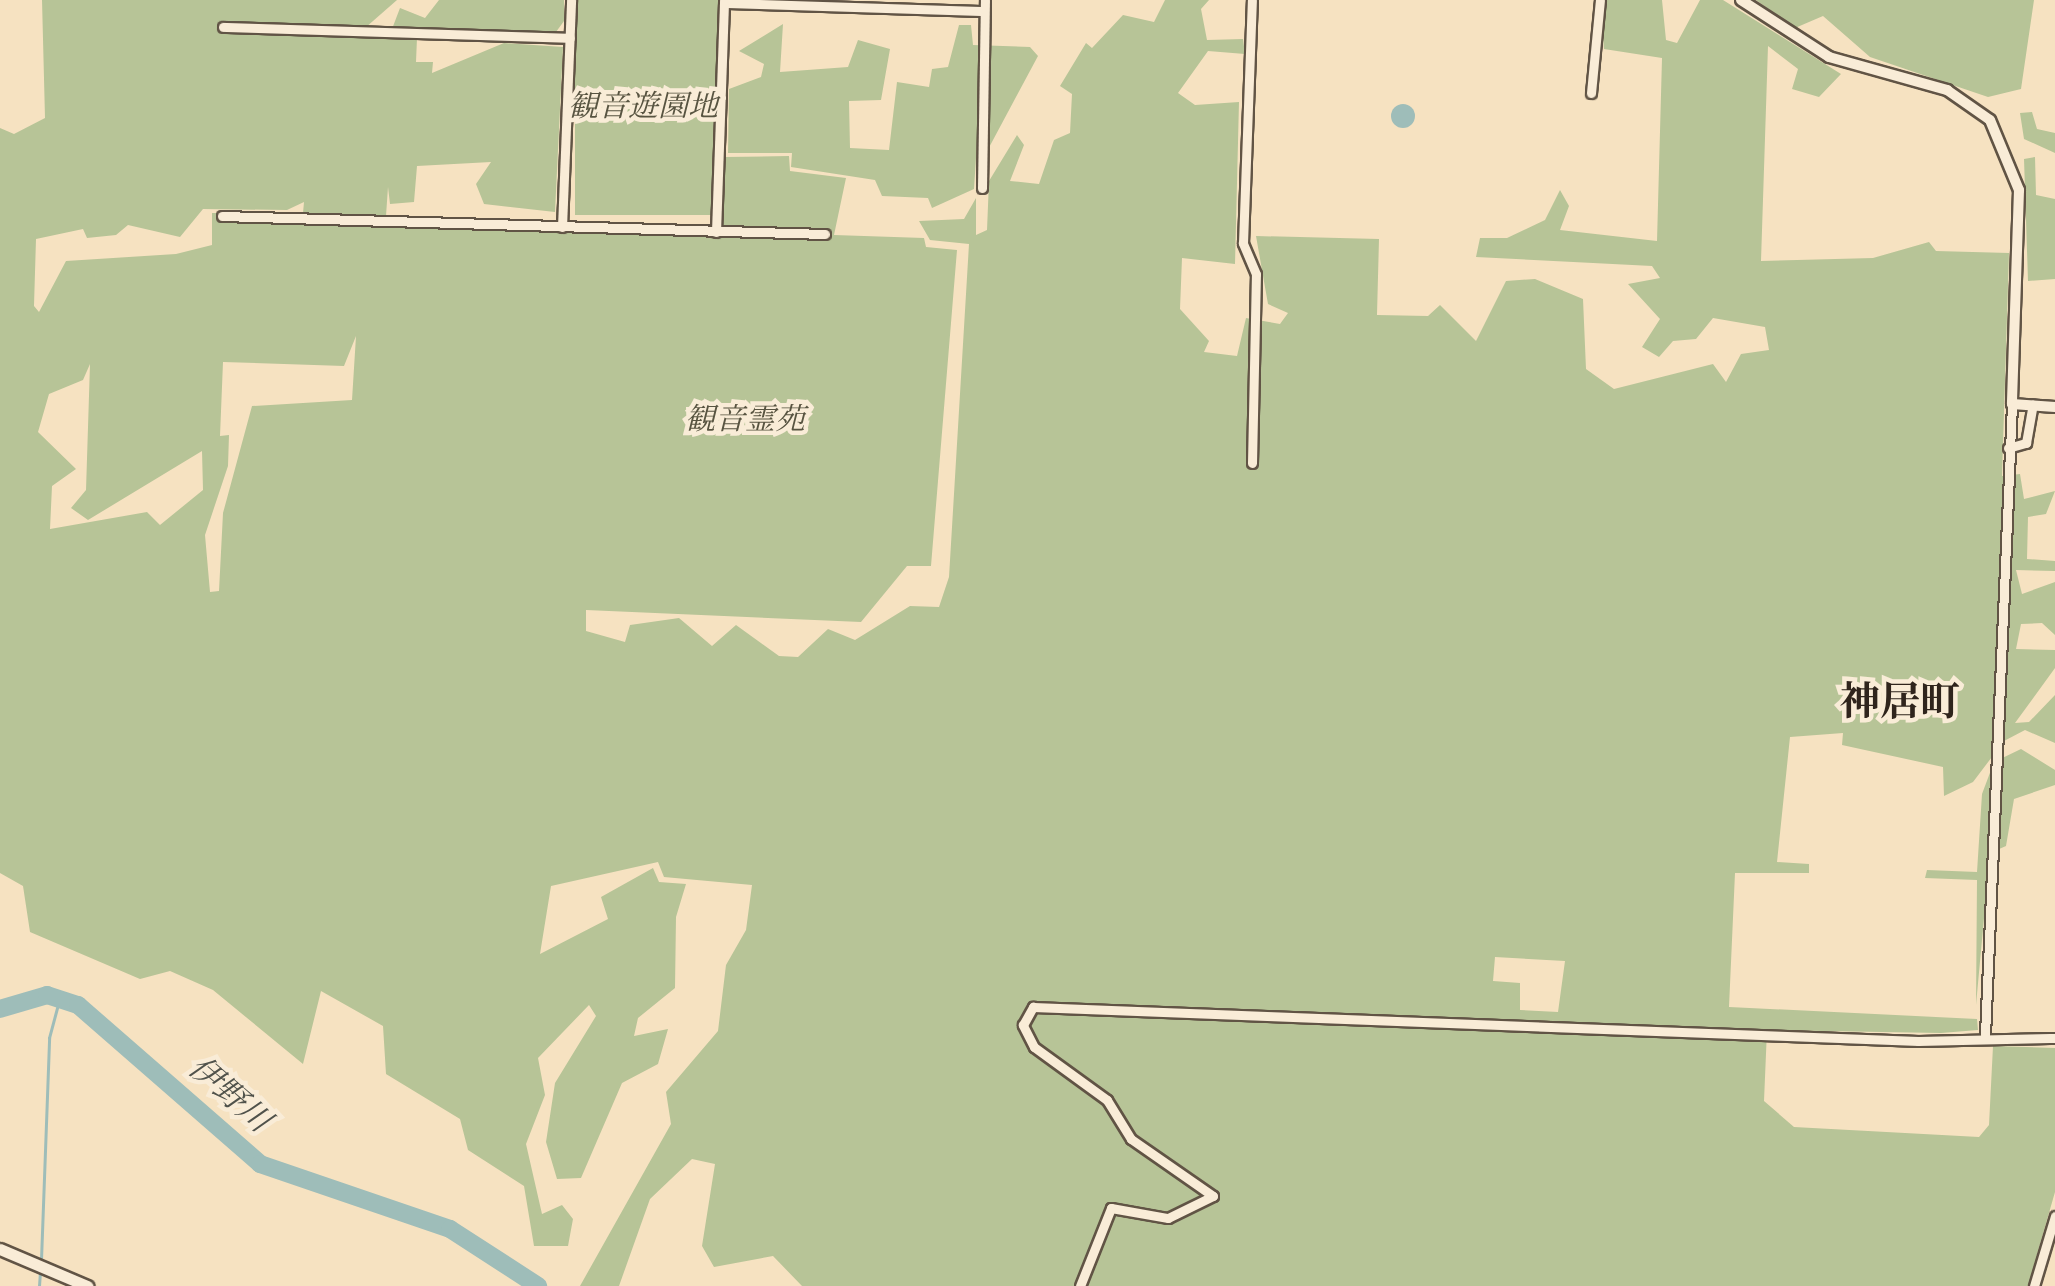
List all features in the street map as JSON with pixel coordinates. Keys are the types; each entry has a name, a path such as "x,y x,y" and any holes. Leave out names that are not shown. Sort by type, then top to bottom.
{"main road":[{"path":"0,1249 88,1286"}],"street":[{"path":"562,227 571,0"},
{"path":"1252,0 1243,243 1256,274 1252,464"},
{"path":"1591,94 1600,0"},
{"path":"1741,0 1829,57 1948,90 2000,135 2020,190 1985,1035"},
{"path":"716,232 724,1 985,6 982,188"},
{"path":"223,27 570,38"},
{"path":"222,216 825,234"},
{"path":"2012,404 2055,407"},
{"path":"2008,448 2026,443 2033,405"},
{"path":"1080,1286 1111,1208 1168,1218 1213,1196 1131,1139 1107,1100 1034,1047 1023,1025 1033,1007 1918,1041 1985,1035 2055,1038"},
{"path":"2034,1286 2055,1216"}],"green space":[{"name":"観音霊苑","path":"42,0 397,0 357,35 417,38 416,62 433,62 432,73 504,43 563,47 555,212 484,204 476,184 491,162 417,166 414,202 390,204 388,187 386,216 721,227 725,157 789,156 790,171 846,178 834,235 924,238 926,247 957,250 931,566 907,566 861,622 586,610 586,631 625,642 630,625 679,618 712,646 736,625 779,656 798,657 828,629 855,640 910,606 939,607 949,577 969,244 930,240 919,221 964,219 976,198 976,235 987,230 989,181 1017,135 1024,145 1010,181 1039,184 1054,140 1070,133 1072,94 1060,86 1086,43 1092,48 1123,15 1154,22 1165,0 1209,0 1201,9 1207,40 1243,39 1245,54 1208,51 1178,93 1195,105 1239,102 1235,264 1182,258 1180,309 1209,341 1204,352 1237,356 1246,318 1280,324 1288,313 1268,304 1256,236 1379,239 1377,315 1428,316 1440,305 1476,341 1506,281 1535,279 1583,299 1586,369 1614,389 1713,364 1726,382 1741,354 1769,350 1765,327 1713,318 1696,339 1673,341 1659,357 1642,347 1660,319 1628,284 1660,278 1652,266 1476,257 1480,238 1507,238 1545,220 1560,190 1569,206 1560,230 1657,241 1662,58 1604,49 1600,0 1662,0 1666,40 1677,43 1700,0 1723,0 1841,74 1819,97 1792,89 1798,69 1768,46 1761,261 1873,258 1929,242 1936,251 2009,253 2002,476 2020,474 2024,499 2055,491 2046,514 2028,517 2027,559 2055,561 2055,571 2016,570 2022,594 2055,582 2055,635 2042,623 2021,624 2016,649 2055,650 2055,668 2015,723 2029,722 2055,695 2055,743 2025,730 2004,741 1973,782 1944,796 1943,767 1842,745 1843,733 1790,737 1777,862 1809,864 1809,873 1735,873 1729,1007 1977,1019 1978,1030 1941,1033 1767,1030 1764,1101 1794,1127 1979,1137 1989,1125 1993,1046 2055,1048 2055,1192 2028,1286 802,1286 773,1256 714,1267 702,1246 715,1164 692,1159 650,1199 619,1286 580,1286 671,1124 666,1092 718,1031 726,965 746,930 752,885 664,877 658,862 551,886 540,954 608,919 601,897 653,868 659,882 686,884 676,917 675,988 638,1018 634,1036 668,1029 658,1064 622,1083 581,1178 557,1179 546,1142 555,1083 596,1016 589,1005 538,1058 545,1095 526,1144 542,1214 562,1205 573,1219 568,1246 534,1246 524,1186 468,1150 460,1119 386,1074 383,1026 321,991 303,1064 213,990 170,971 140,979 30,932 23,886 0,873 0,128 14,134 45,118","holes":["304,202 303,213 212,213 212,245 176,254 66,261 39,312 34,306 36,239 83,229 87,238 116,235 128,225 180,237 203,209 287,210","356,336 352,400 252,406 223,513 219,591 210,592 205,535 228,466 229,435 220,436 223,362 344,366","90,364 86,490 71,508 88,520 202,451 203,490 160,525 147,512 50,529 52,486 76,469 38,432 49,394 83,380","1495,957 1565,961 1558,1012 1520,1010 1520,983 1493,981"]},
{"path":"439,0 564,0 564,21 556,32 392,29 400,8 425,18"},
{"name":"観音遊園地","path":"575,0 718,0 718,215 575,215"},
{"path":"1756,0 2034,0 2021,89 1988,97 1870,57 1823,16 1795,28"},
{"path":"783,24 780,72 848,67 858,40 890,49 881,100 849,101 850,148 889,150 897,82 929,87 932,69 948,67 959,25 971,25 973,45 1030,47 1038,56 985,155 979,111 974,189 932,208 928,198 882,196 875,180 791,167 792,153 728,153 729,89 761,77 764,64 739,51"},
{"path":"2032,112 2037,129 2055,133 2055,153 2024,139 2020,113"},
{"path":"2035,157 2036,195 2055,199 2055,279 2028,281 2024,159"},
{"path":"2021,749 2055,770 2055,785 2014,799 2006,846 1990,853 1976,1005 1977,880 1925,878 1927,870 1977,872 1982,794 1994,762"}],"water":[{"path":"1403,104 1415,116 1403,128 1391,116"}],"waterway":[{"name":"伊野川","path":"0,1009 47,995 78,1005 260,1164 450,1229 538,1286"},
{"path":"41,1260 49,1038 60,997"},
{"path":"39,1286 40,1273"}],"district":[{"name":"神居町","path":"1900,705"}]}
